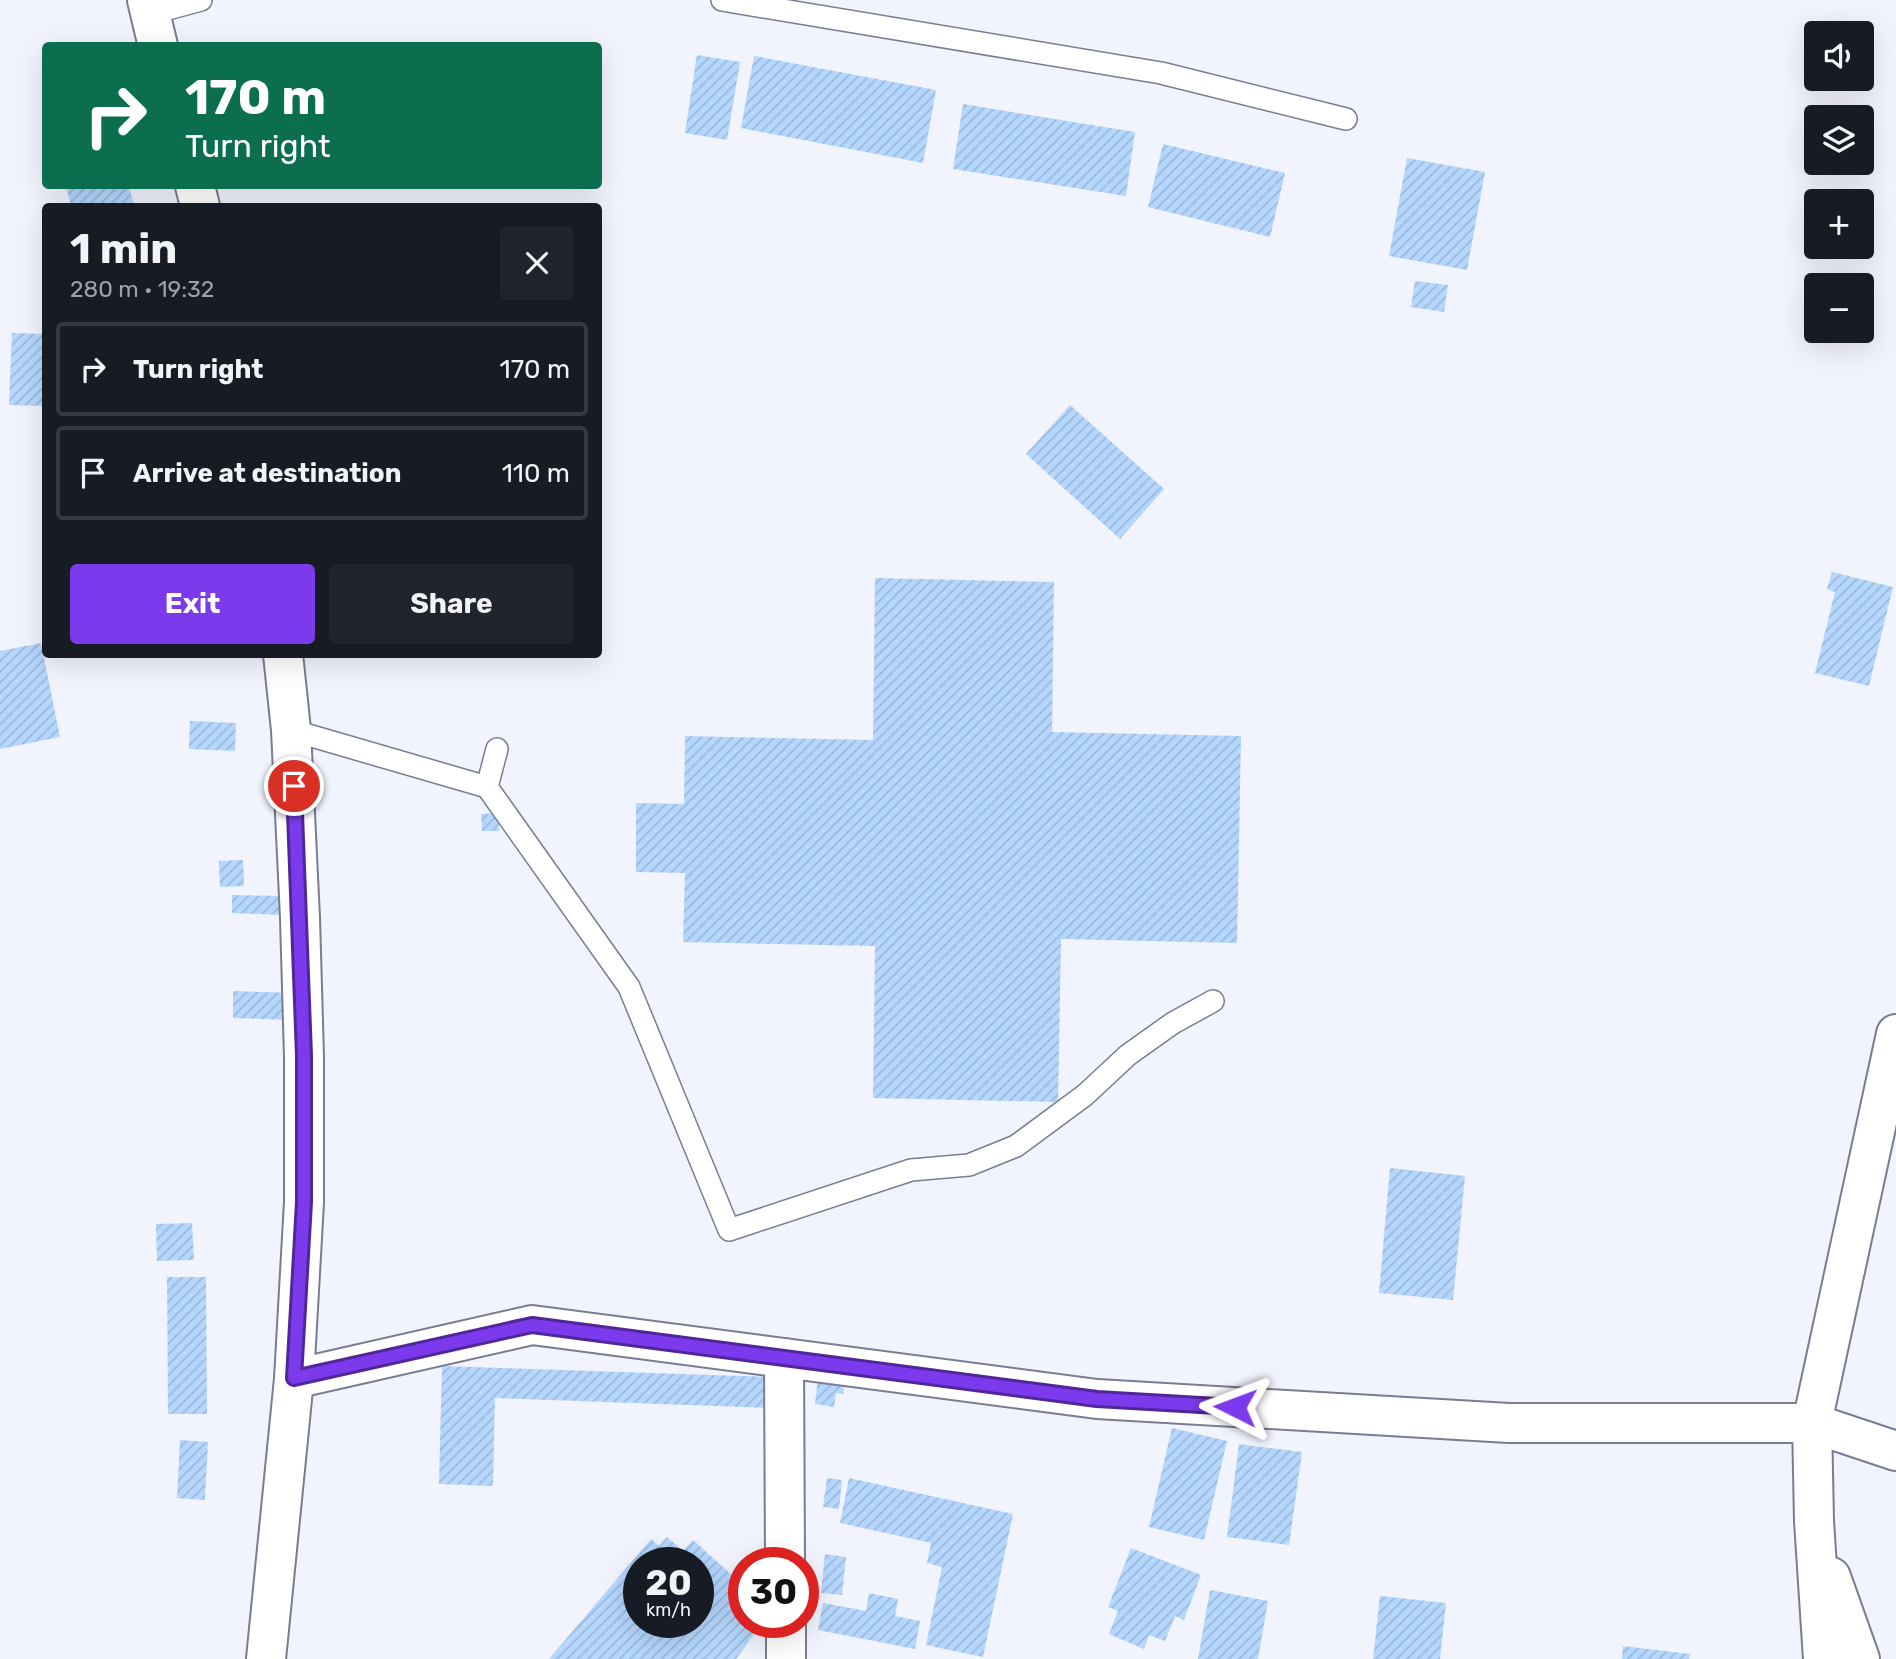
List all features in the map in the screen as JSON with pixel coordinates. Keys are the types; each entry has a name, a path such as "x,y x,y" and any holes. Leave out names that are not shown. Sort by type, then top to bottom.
{"street":[{"path":"266,1659 294,1378 304,1202 300,918 291,730 283,658"},
{"path":"1823,1659 1812,1440 1896,1034"},
{"path":"294,1378 532,1325 1097,1399 1812,1440 1896,1451"},
{"path":"785,1358 785,1547"},
{"path":"1812,1440 1787,1481 1804,1498 1860,1659"},
{"path":"786,1638 786,1659"}],"lane":[{"path":"152,20 201,0"},
{"path":"722,0 1161,74 1346,119"},
{"path":"291,730 487,788 629,987 730,1230 911,1170 970,1165 1016,1146 1085,1095 1128,1055 1173,1023 1213,1001"},
{"path":"487,788 497,749"}],"building":[{"path":"697,55 740,62 727,140 685,133"},
{"path":"754,56 936,90 923,163 741,128"},
{"path":"963,104 1135,132 1126,196 953,169"},
{"path":"1163,144 1285,173 1270,237 1148,207"},
{"path":"1407,158 1485,172 1467,270 1389,256"},
{"path":"67,189 130,189 133,203 70,203"},
{"path":"1415,281 1448,285 1444,312 1411,307"},
{"path":"12,333 42,334 42,406 9,405"},
{"path":"1070,405 1164,489 1120,539 1026,454"},
{"path":"1832,572 1893,587 1869,686 1815,673 1835,592 1827,589"},
{"path":"875,578 1054,582 1052,732 1241,736 1237,943 1061,939 1058,1102 873,1098 875,946 683,942 685,873 636,872 636,803 684,804 685,736 873,740"},
{"path":"41,643 60,737 0,749 0,651"},
{"path":"190,721 236,723 235,751 189,749"},
{"path":"498,813 499,831 482,831 481,814"},
{"path":"243,860 244,886 220,887 219,861"},
{"path":"232,895 284,896 284,915 232,913"},
{"path":"233,991 297,993 297,1020 233,1018"},
{"path":"1390,1168 1465,1176 1453,1300 1379,1293"},
{"path":"192,1223 194,1260 157,1261 156,1224"},
{"path":"167,1277 206,1277 207,1414 168,1414"},
{"path":"442,1366 772,1377 771,1408 495,1398 493,1486 439,1484"},
{"path":"819,1368 846,1371 843,1394 836,1393 834,1407 815,1404"},
{"path":"1172,1428 1227,1441 1204,1540 1149,1527"},
{"path":"180,1440 208,1442 205,1500 177,1498"},
{"path":"1239,1444 1302,1452 1289,1545 1227,1537"},
{"path":"827,1478 842,1480 839,1509 823,1507"},
{"path":"849,1478 1013,1514 983,1657 926,1645 942,1567 927,1563 931,1543 840,1523"},
{"path":"667,1537 678,1547 644,1547 651,1539 659,1546"},
{"path":"693,1540 701,1547 687,1547"},
{"path":"1131,1548 1201,1575 1184,1620 1175,1616 1165,1641 1149,1635 1144,1649 1109,1634 1118,1611 1108,1607"},
{"path":"825,1554 846,1557 842,1595 821,1593"},
{"path":"714,1559 728,1572 728,1638 751,1638 736,1659 549,1659 623,1572 623,1638 714,1638"},
{"path":"1210,1590 1268,1601 1258,1659 1198,1659"},
{"path":"869,1593 898,1599 895,1616 920,1621 915,1649 819,1630 823,1603 866,1611"},
{"path":"1380,1596 1446,1603 1440,1659 1373,1659"},
{"path":"1623,1646 1690,1654 1689,1659 1622,1659"}],"route":[{"path":"294,786 304,1056 304,1202 294,1378 532,1325 1097,1399 1235,1407"}]}
